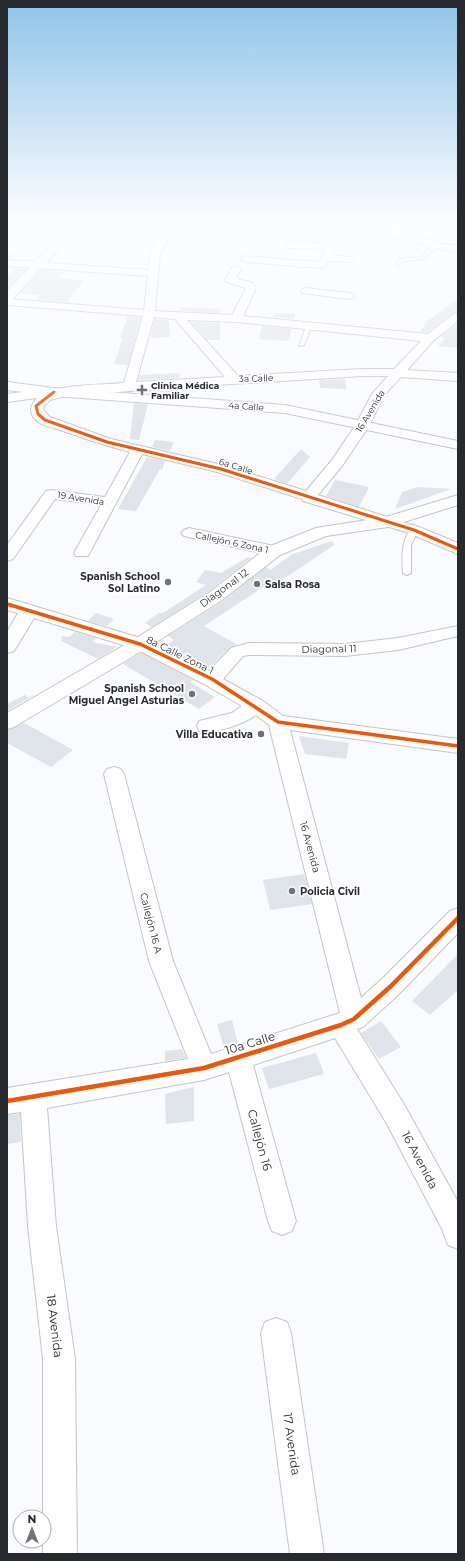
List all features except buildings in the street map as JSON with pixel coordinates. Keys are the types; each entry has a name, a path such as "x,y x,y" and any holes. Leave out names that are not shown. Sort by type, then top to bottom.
{"main road":[{"name":"4a Calle","path":"7,386 54,392 285,409 458,445"},
{"path":"7,398 54,392"},
{"name":"Diagonal 12","path":"7,722 140,644 216,596 274,551 322,532 388,522 456,501"},
{"name":"8a Calle Zona 1","path":"7,604 140,644"},
{"path":"7,648 29,611"}],"street":[{"path":"129,386 149,314 151,293"},
{"path":"236,319 249,293"},
{"path":"349,329 350,293"},
{"path":"7,302 349,329 435,335 452,334"},
{"path":"178,316 234,379"},
{"name":"16 Avenida","path":"308,498 336,463 362,426 378,394 396,373 435,335 458,316"},
{"name":"3a Calle","path":"54,392 234,379 396,373 458,377"},
{"name":"6a Calle","path":"54,392 36,406 38,416 45,420 107,442 221,469 308,498 414,530 458,549"},
{"name":"19 Avenida","path":"82,553 138,450"},
{"name":"19 Avenida","path":"7,556 52,494 110,502"},
{"name":"Callejón 6 Zona 1","path":"189,533 274,551"},
{"name":"Diagonal 11","path":"212,679 237,652 249,649 344,650 398,644 458,631"},
{"name":"8a Calle Zona 1","path":"140,644 212,679 256,706 278,722 458,746"},
{"path":"206,726 238,718 256,706"},
{"path":"278,722 335,721 458,734"},
{"name":"16 Avenida","path":"278,722 348,1022 396,1115 457,1226"},
{"name":"Callejón 16 A","path":"114,774 161,961 204,1068"},
{"name":"10a Calle","path":"20,1100 204,1068 348,1022 391,986 458,918"},
{"name":"Callejón 16","path":"238,1058 282,1221"},
{"name":"18 Avenida","path":"20,1100 42,1226 59,1359 60,1554"},
{"name":"17 Avenida","path":"276,1333 307,1554"}],"lane":[{"path":"301,345 309,325"},
{"path":"407,573 407,538 414,530"}],"cycle path":[{"path":"54,392 36,406 38,414 45,420 107,442 221,469 414,530 458,549"},
{"path":"7,604 140,644 212,679 256,706 278,722 458,746"},
{"path":"7,1101 33,1098 204,1068 341,1025 354,1019 391,986 458,918"}],"place":[{"name":"Clínica Médica Familiar","path":"142,390"},
{"name":"Spanish School Sol Latino","path":"168,582"},
{"name":"Salsa Rosa","path":"257,584"},
{"name":"Spanish School Miguel Angel Asturias","path":"192,694"},
{"name":"Villa Educativa","path":"261,734"},
{"name":"Policia Civil","path":"292,891"}]}
